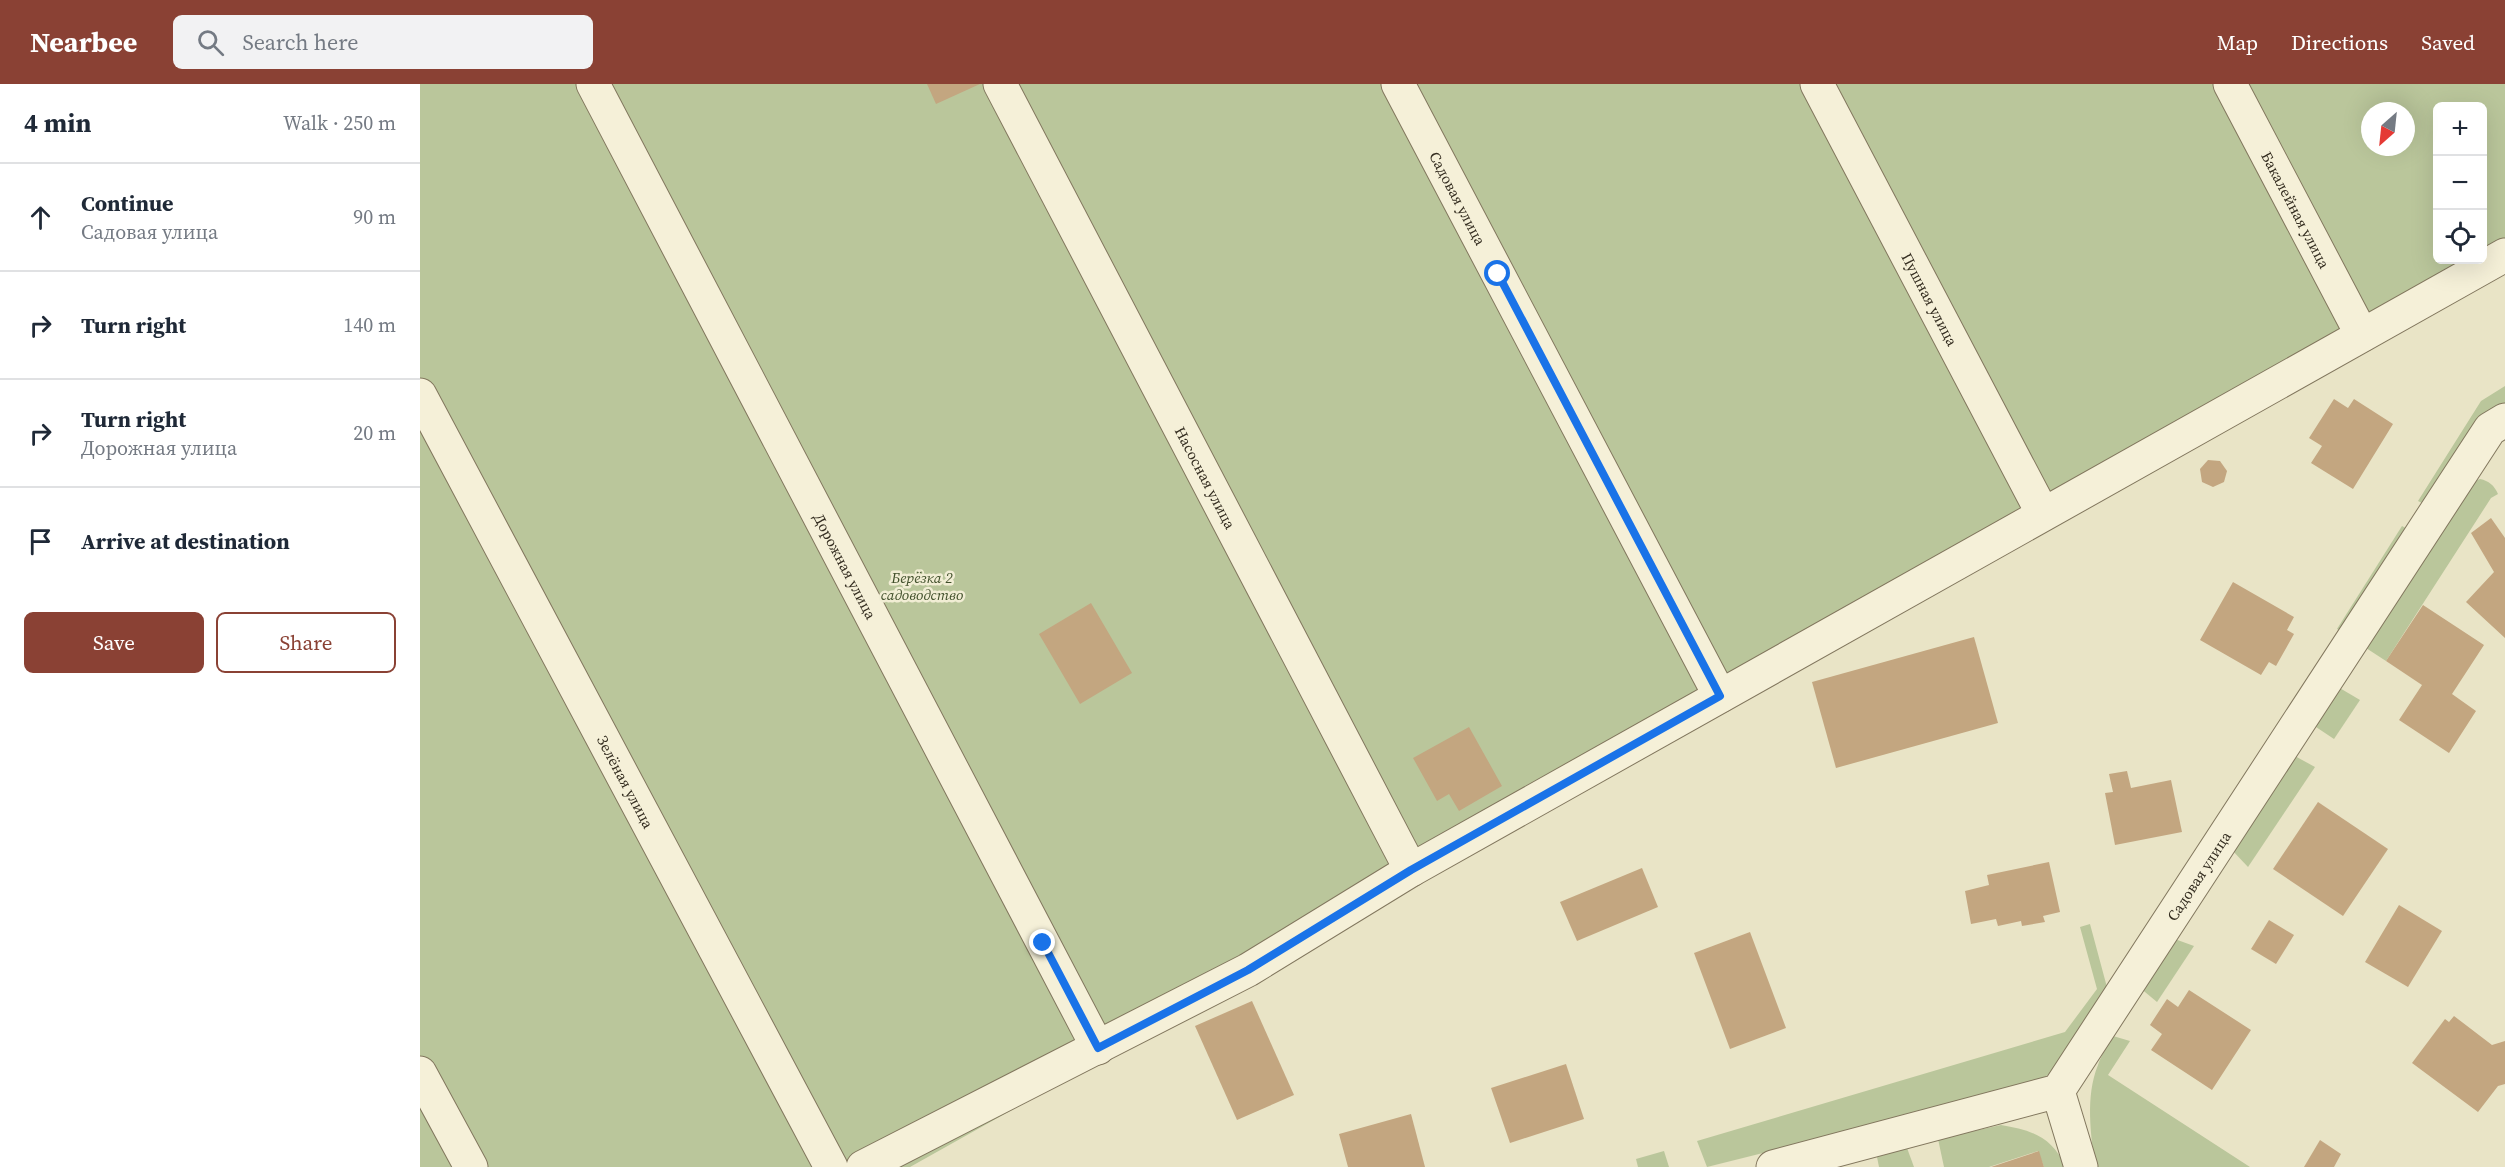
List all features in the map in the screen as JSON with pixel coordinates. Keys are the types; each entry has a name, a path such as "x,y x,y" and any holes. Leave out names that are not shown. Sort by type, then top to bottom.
{"street":[{"name":"Дорожная улица","path":"593,84 1098,1048"},
{"name":"Насосная улица","path":"1000,84 1411,870"},
{"name":"Садовая улица","path":"1398,84 1720,696"},
{"name":"Пушная улица","path":"1817,84 2043,514"},
{"name":"Бакалейная улица","path":"2230,84 2362,335"},
{"path":"863,1167 1248,970 1411,870 2505,255"},
{"name":"Зелёная улица","path":"420,395 831,1167"},
{"name":"Садовая улица","path":"2058,1091 2490,429 2505,420"},
{"path":"420,1073 471,1167"},
{"path":"1773,1167 2058,1091 2081,1167"}],"green space":[{"name":"Берёзка 2 садоводство","path":"420,84 2505,84 2505,274 910,1167 420,1167"},
{"path":"2505,386 2505,403 2492,411 2426,505 2418,501 2481,401"},
{"path":"2480,479 2491,484 2498,494 2491,498 2386,661 2366,648 2472,482"},
{"path":"2402,526 2409,530 2346,634 2337,629"},
{"path":"2338,687 2360,700 2334,739 2313,725"},
{"path":"2293,755 2315,767 2248,867 2231,849"},
{"path":"2090,924 2108,991 2059,1068 2041,1079 1992,1096 1707,1167 1697,1141 2065,1032 2097,989 2080,927"},
{"path":"2172,938 2194,946 2157,1002 2139,987"},
{"path":"2113,1036 2130,1041 2108,1075 2250,1167 2095,1167 2090,1116 2091,1090 2099,1061"},
{"path":"2001,1125 2022,1129 2040,1137 2054,1148 2065,1167 2044,1167 2038,1151 1989,1167 1944,1167 1938,1139"},
{"path":"1907,1148 1914,1167 1879,1167 1877,1157"},
{"path":"1664,1151 1669,1167 1638,1167 1636,1159"}],"building":[{"path":"927,84 980,84 936,104"},
{"path":"2334,399 2348,408 2354,399 2393,424 2353,489 2311,463 2322,446 2309,438"},
{"path":"2208,460 2220,461 2227,471 2224,482 2213,487 2202,482 2200,469"},
{"path":"2491,518 2505,538 2505,638 2466,602 2494,572 2471,533"},
{"path":"2233,582 2294,617 2287,630 2294,634 2276,666 2269,662 2261,675 2200,640"},
{"path":"1091,603 1132,673 1080,704 1039,634"},
{"path":"2423,605 2484,645 2452,694 2476,711 2449,753 2399,720 2422,685 2386,661"},
{"path":"1974,637 1998,723 1836,768 1812,682"},
{"path":"1469,727 1502,786 1459,811 1449,794 1437,801 1413,758"},
{"path":"2127,771 2131,788 2171,780 2182,832 2115,845 2105,793 2113,792 2109,774"},
{"path":"2318,802 2388,849 2343,916 2273,869"},
{"path":"2049,862 2060,912 2043,916 2045,922 2022,926 2021,921 1998,926 1996,919 1971,924 1965,891 1989,885 1987,875"},
{"path":"1642,868 1658,907 1577,941 1560,902"},
{"path":"2399,905 2442,931 2408,987 2365,962"},
{"path":"2269,920 2294,935 2276,964 2251,949"},
{"path":"1750,932 1786,1028 1730,1049 1694,953"},
{"path":"2189,990 2251,1030 2212,1090 2151,1050 2162,1034 2150,1025 2167,999 2178,1007"},
{"path":"1252,1001 1294,1095 1237,1120 1195,1026"},
{"path":"2454,1016 2492,1045 2505,1041 2505,1084 2498,1086 2478,1112 2412,1063 2445,1019 2449,1022"},
{"path":"1566,1064 1584,1119 1510,1143 1491,1088"},
{"path":"1411,1114 1425,1167 1348,1167 1339,1134"},
{"path":"2320,1140 2341,1154 2334,1167 2304,1167"},
{"path":"2039,1151 2044,1167 1991,1167"}],"route":[{"path":"1043,943 1098,1048 1248,970 1411,870 1720,696 1498,274"}]}
